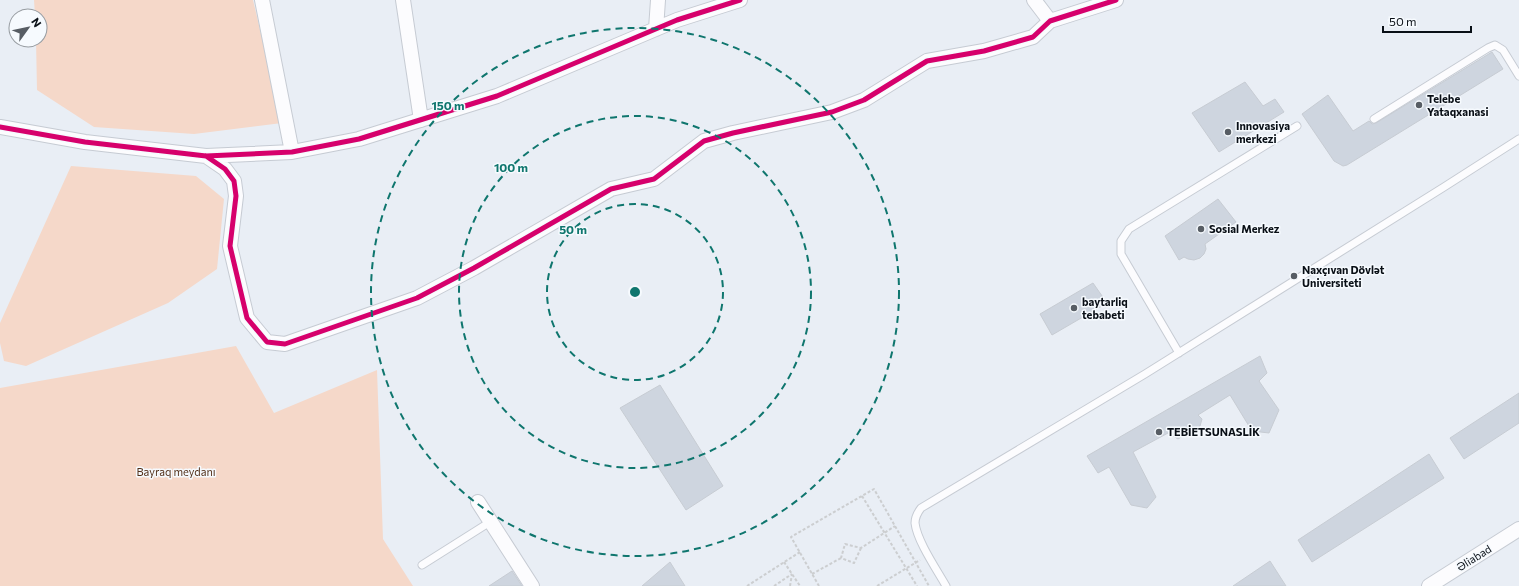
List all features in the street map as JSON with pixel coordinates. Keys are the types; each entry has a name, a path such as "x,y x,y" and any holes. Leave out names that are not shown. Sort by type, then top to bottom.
{"street":[{"path":"262,0 292,152"},
{"path":"403,0 421,120"},
{"path":"656,30 658,0"},
{"path":"0,128 85,142 206,156 292,152 359,139 497,96 677,20 740,0"},
{"path":"1034,0 1050,21"},
{"path":"206,156 224,169 234,181 236,196 230,246 247,318 267,342 285,344 418,298 474,268 611,189 654,179 704,141 733,132 832,112 864,100 927,62 984,51 1033,37 1050,21 1116,0"},
{"path":"478,502 532,586"},
{"name":"Əliabad","path":"1429,586 1519,529"}],"lane":[{"path":"1374,119 1495,45 1503,50 1519,76"},
{"path":"1180,353 1121,254 1121,241 1129,229 1298,126"},
{"path":"946,586 928,555 915,522 921,508 1180,353 1519,139"},
{"path":"422,565 490,522"}],"path":[{"path":"819,586 791,537 874,489 929,586"},
{"path":"862,496 917,586"},
{"path":"840,558 854,563 861,548 895,526"},
{"path":"812,574 840,558 845,544 861,548"},
{"path":"748,586 800,552"},
{"path":"784,562 800,586"},
{"path":"877,586 916,562"},
{"path":"774,586 792,574"},
{"path":"790,586 792,574"}],"green space":[{"path":"34,0 253,0 282,123 194,134 94,127 37,90 36,48 48,48 48,8 34,8"},
{"path":"71,166 196,176 224,199 217,269 168,303 26,366 4,361 0,343 0,323"},
{"name":"Bayraq meydanı","path":"236,346 274,413 377,370 383,539 413,586 0,586 0,388"}],"building":[{"name":"Telebe Yataqxanasi","path":"1492,52 1503,69 1347,165 1343,166 1334,161 1302,114 1328,95 1353,131 1369,121 1372,124 1376,123"},
{"name":"Innovasiya merkezi","path":"1245,82 1263,106 1275,99 1284,112 1219,152 1192,113"},
{"name":"Sosial Merkez","path":"1218,199 1236,222 1205,244 1206,249 1200,258 1194,260 1184,257 1179,260 1165,236"},
{"name":"baytarliq tebabeti","path":"1093,283 1107,303 1052,335 1040,314"},
{"name":"TEBİETSUNASLİK","path":"1260,356 1267,373 1259,381 1279,410 1269,433 1252,431 1230,395 1198,415 1202,419 1200,426 1178,439 1168,433 1133,452 1156,497 1147,508 1131,505 1109,467 1098,473 1087,456"},
{"path":"660,385 723,486 686,510 620,408"},
{"path":"1519,393 1519,423 1464,459 1450,438"},
{"path":"1429,454 1444,478 1312,562 1298,540"},
{"path":"1270,561 1286,586 1233,586"},
{"path":"670,562 685,586 642,586"},
{"path":"512,571 522,586 489,586"}],"cycle path":[{"path":"0,127 85,142 206,156 292,152 359,139 497,96 677,20 740,0"},
{"path":"206,156 225,169 234,181 236,196 230,246 247,318 267,342 285,344 417,298 474,268 611,189 654,179 704,141 733,133 832,112 864,100 927,61 984,51 1033,37 1050,21 1116,0"}],"place":[{"name":"Telebe Yataqxanasi","path":"1419,105"},
{"name":"Innovasiya merkezi","path":"1228,132"},
{"name":"Sosial Merkez","path":"1201,229"},
{"name":"Naxçıvan Dövlət Universiteti","path":"1294,276"},
{"name":"baytarliq tebabeti","path":"1074,308"},
{"name":"TEBİETSUNASLİK","path":"1159,432"}]}
